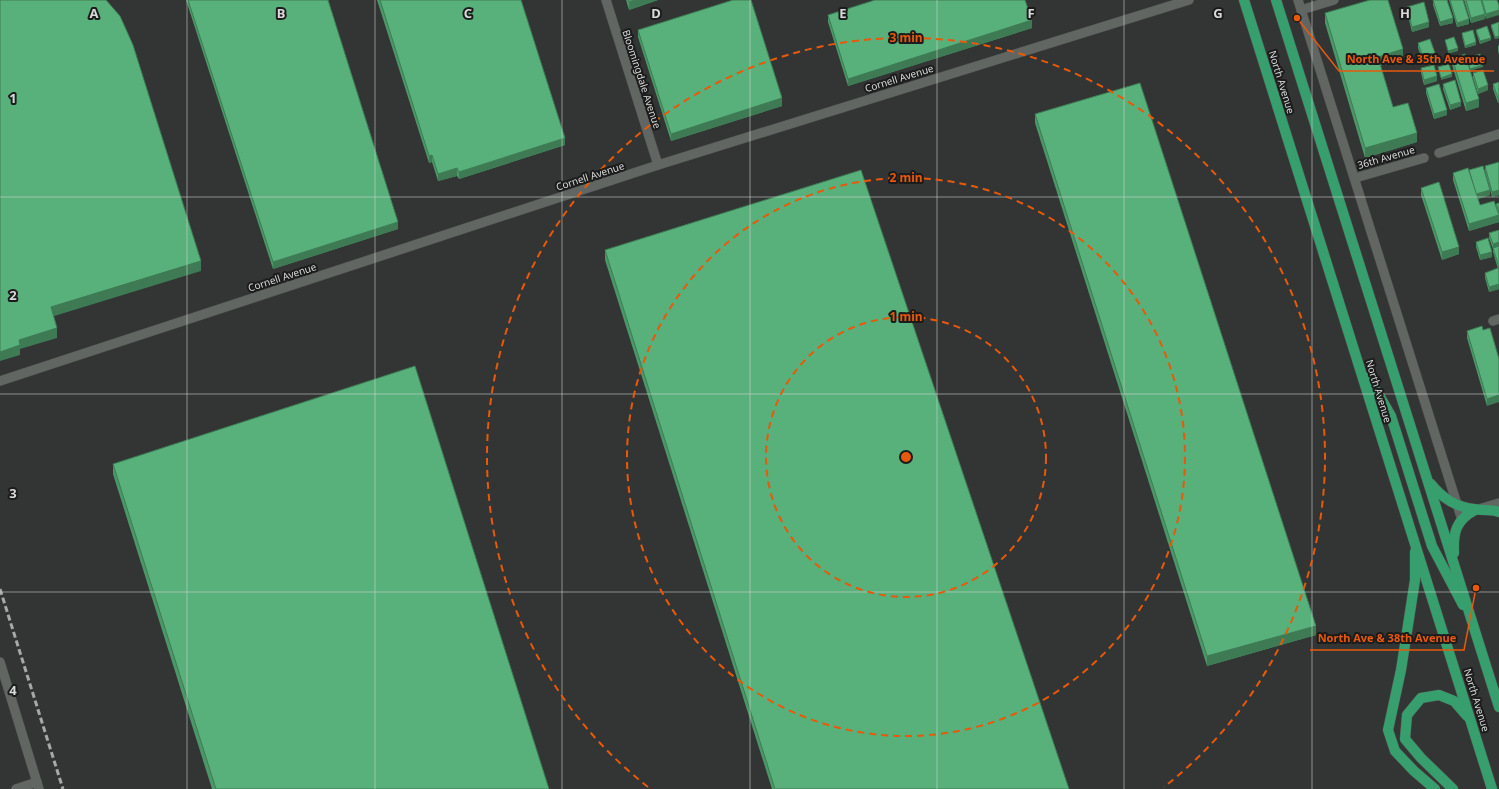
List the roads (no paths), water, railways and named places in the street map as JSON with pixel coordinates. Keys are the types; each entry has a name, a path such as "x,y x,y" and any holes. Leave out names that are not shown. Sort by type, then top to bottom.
{"main road":[{"name":"North Avenue","path":"1244,0 1492,789"},
{"name":"North Avenue","path":"1276,0 1499,707"},
{"path":"1361,372 1379,395 1390,416 1432,546 1473,622"},
{"path":"1428,479 1438,492 1457,505 1475,510 1486,509 1499,512"},
{"path":"1454,561 1456,529 1467,514 1475,510"},
{"path":"1415,542 1415,580 1401,670 1388,730 1395,751 1434,789"},
{"path":"1453,789 1421,758 1405,739 1407,715 1421,698 1439,695 1454,702 1470,718"}],"street":[{"name":"Bloomingdale Avenue","path":"606,0 658,165"},
{"name":"Cornell Avenue","path":"0,381 658,165 1188,0"},
{"path":"1298,0 1462,520"},
{"path":"1301,10 1334,0"},
{"path":"1438,153 1499,134"},
{"name":"36th Avenue","path":"1355,178 1424,158"},
{"path":"1475,510 1499,502"},
{"path":"0,662 38,786 16,789"}],"railway":[{"path":"0,589 63,789"}],"place":[{"name":"North Ave & 35th Avenue","path":"1297,18"},
{"name":"North Ave & 38th Avenue","path":"1476,588"}]}
